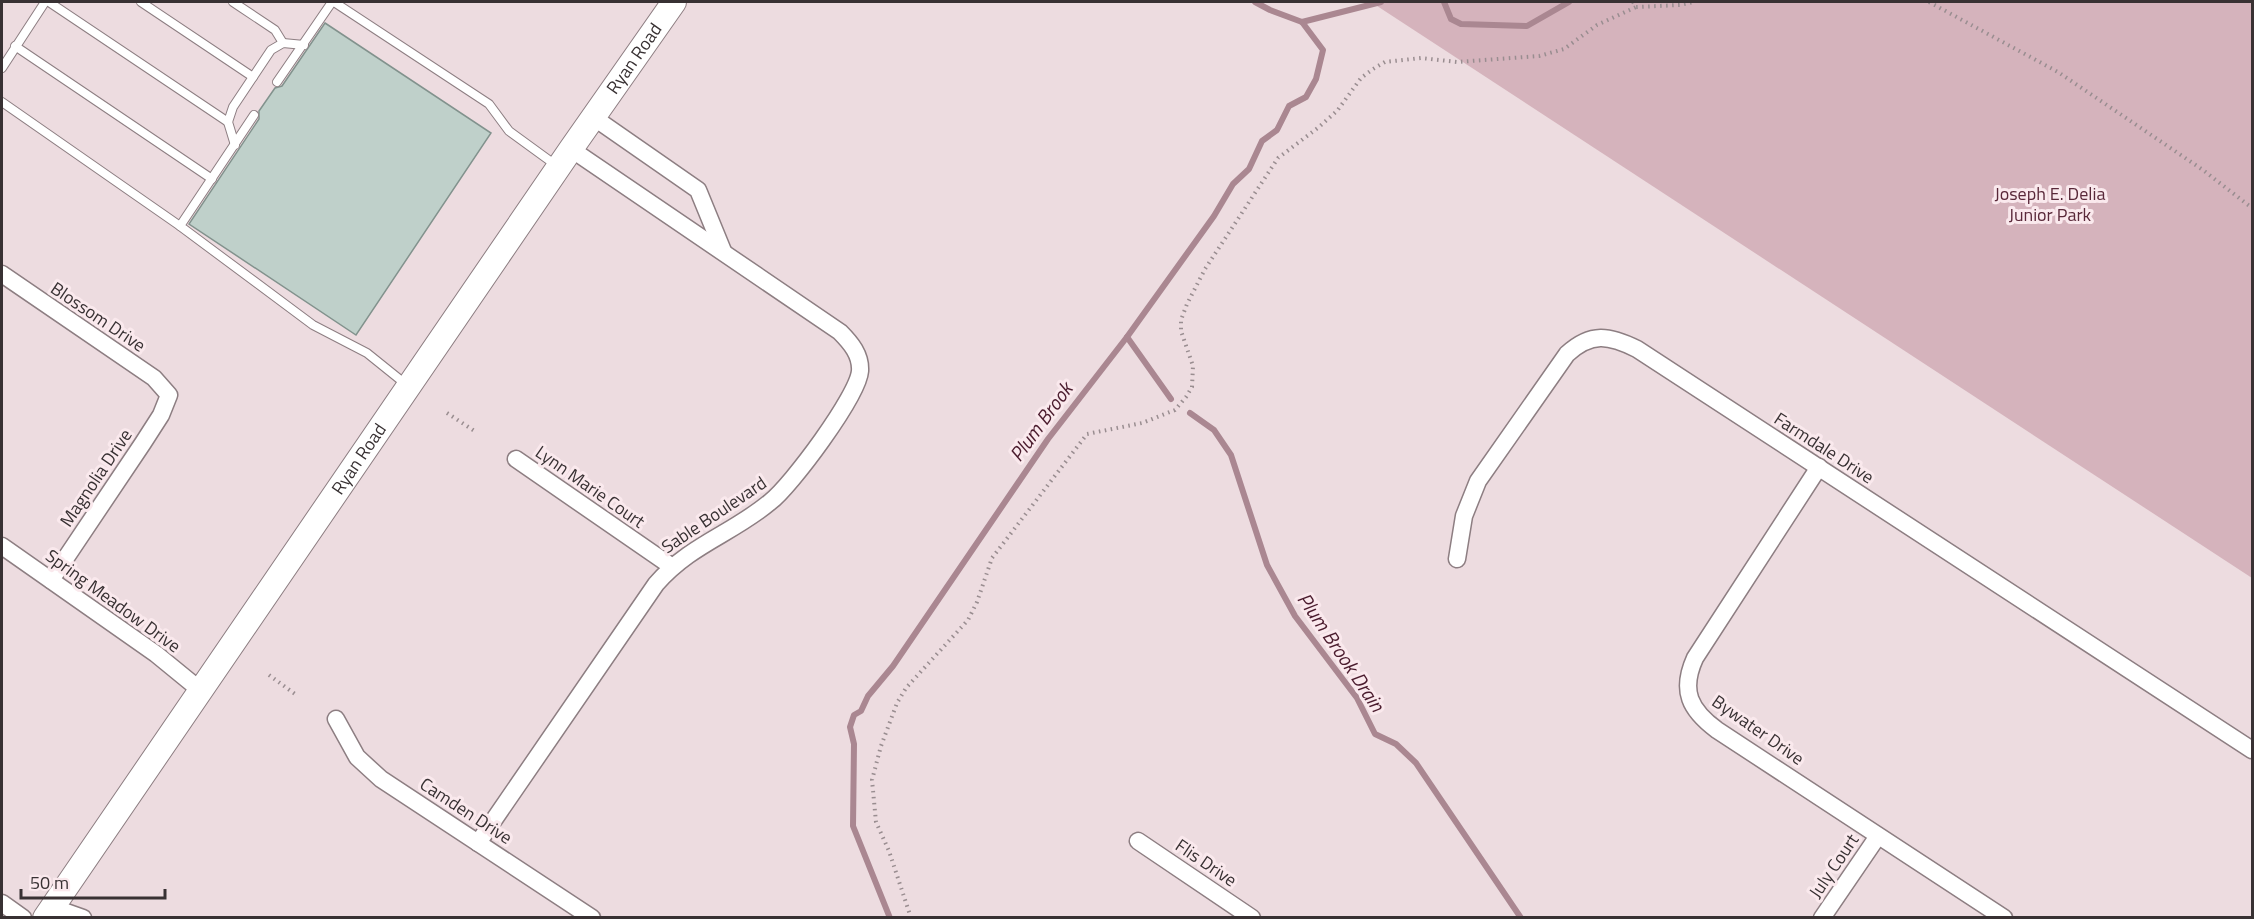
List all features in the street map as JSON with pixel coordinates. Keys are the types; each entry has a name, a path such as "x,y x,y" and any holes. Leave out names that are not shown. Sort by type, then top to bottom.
{"main road":[{"name":"Ryan Road","path":"53,914 200,690 674,2"}],"street":[{"path":"594,117 698,190 723,251"},
{"name":"Sable Boulevard","path":"478,843 645,599 671,566 768,504 782,492 796,476 850,396 860,371 855,350 840,332 679,223 565,158"},
{"name":"Blossom Drive","path":"2,274 154,378 169,395"},
{"name":"Farmdale Drive","path":"1457,559 1464,516 1478,481 1567,354 1576,345 1589,339 1606,337 1636,349 2253,750"},
{"name":"Magnolia Drive","path":"51,580 149,434 161,415 169,395"},
{"name":"Lynn Marie Court","path":"516,459 671,566"},
{"name":"Bywater Drive","path":"1819,468 1695,658 1689,670 1688,696 1694,709 1704,720 2004,918"},
{"name":"Spring Meadow Drive","path":"2,546 156,654 200,690"},
{"name":"Camden Drive","path":"336,719 357,757 369,769 592,918"},
{"name":"July Court","path":"1822,918 1878,836"},
{"name":"Flis Drive","path":"1138,841 1252,918"},
{"path":"2,903 22,918"},
{"path":"53,914 83,918"}],"lane":[{"path":"2,68 47,2 228,122"},
{"path":"141,2 253,77"},
{"path":"233,2 275,30 283,43"},
{"path":"277,82 333,2 489,104 509,131 565,158"},
{"path":"234,145 228,122 233,107 271,50 283,43 304,45"},
{"path":"15,46 212,179"},
{"path":"2,102 180,226 312,325 367,353 408,386"},
{"path":"180,226 254,115"}],"path":[{"path":"1633,2 1635,7"},
{"path":"911,918 889,851 876,822 873,800 872,780 881,746 897,703 906,687 968,620 977,602 992,558 1087,434 1142,423 1175,410 1186,397 1192,387 1193,366 1181,331 1181,320 1186,304 1221,242 1259,190 1278,158 1337,111 1361,78 1385,62 1421,58 1457,62 1539,56 1564,49 1597,25 1635,7 1694,2"},
{"path":"1929,2 2058,72 2203,170 2253,207"},
{"path":"447,413 476,432"},
{"path":"269,675 295,694"}],"green space":[{"name":"Joseph E. Delia Junior Park","path":"1371,2 2252,2 2252,578"}],"building":[{"path":"325,23 491,133 356,335 189,224 259,119 259,111 275,88 282,86"}],"waterway":[{"name":"Plum Brook","path":"890,918 853,826 854,744 850,727 854,715 861,711 868,696 893,666 1048,439 1127,337 1214,216 1233,184 1249,169 1262,141 1277,130 1289,106 1306,97 1316,79 1323,50 1302,22 1255,2"},
{"path":"1302,22 1381,2"},
{"path":"1444,2 1451,19 1461,24 1527,26 1569,2"},
{"name":"Plum Brook Drain","path":"1127,337 1171,399"},
{"name":"Plum Brook Drain","path":"1190,413 1214,430 1231,455 1267,565 1295,616 1357,698 1375,734 1396,744 1416,763 1521,918"}]}
